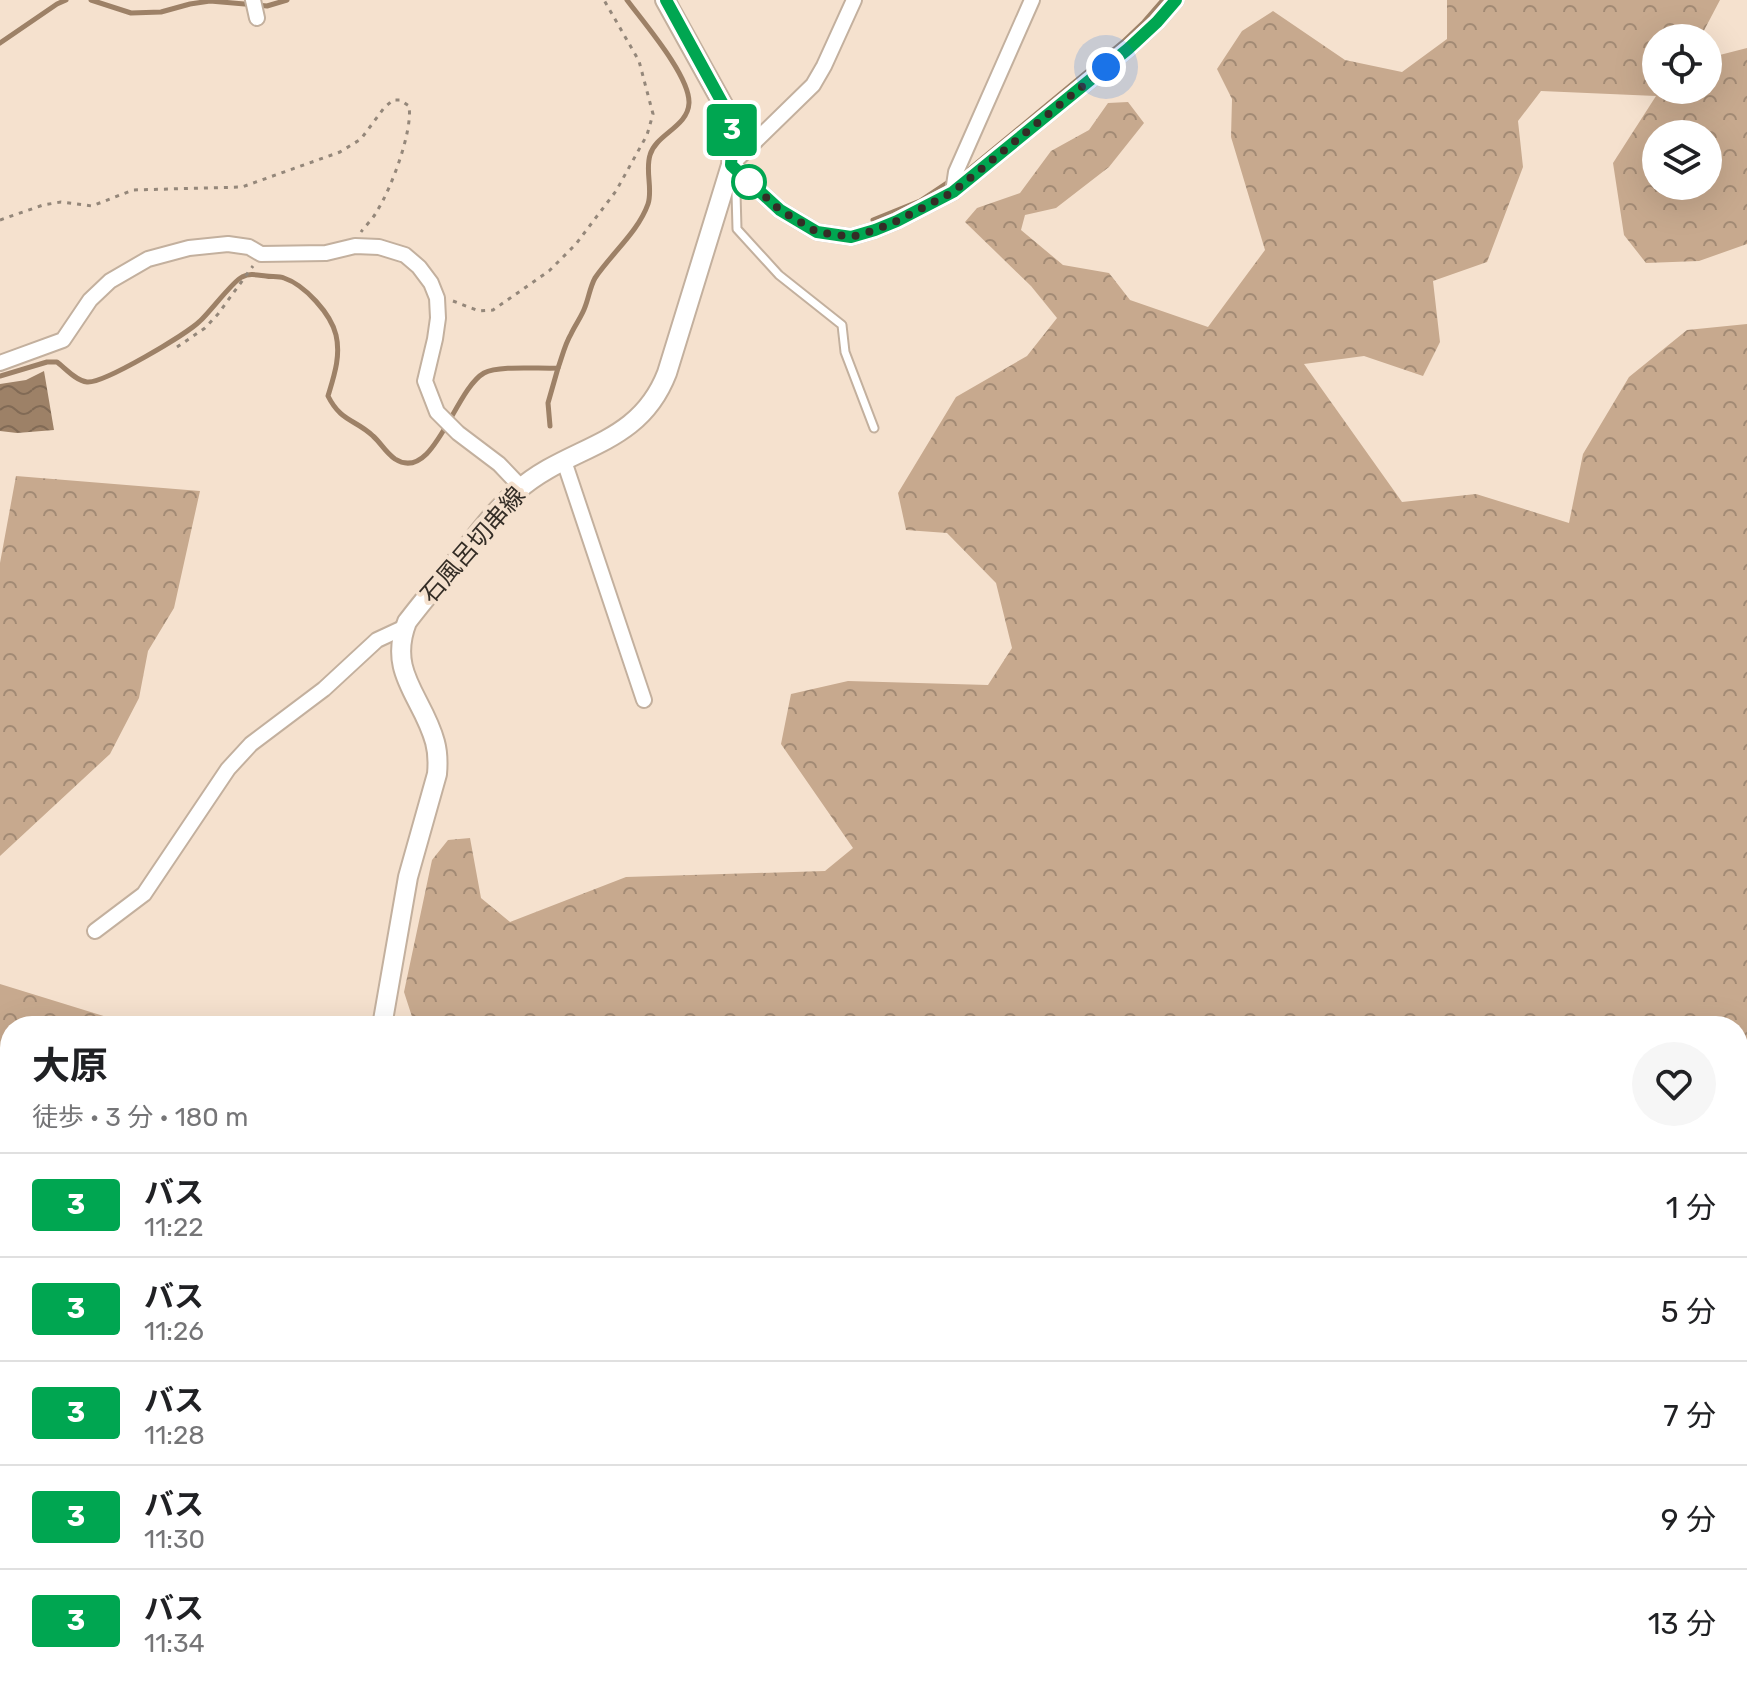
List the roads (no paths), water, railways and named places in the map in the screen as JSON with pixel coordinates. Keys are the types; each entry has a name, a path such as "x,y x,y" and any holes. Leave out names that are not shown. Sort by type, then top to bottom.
{"main road":[{"name":"石風呂切串線","path":"384,1016 408,877 437,774 438,757 435,740 404,673 400,656 405,627 493,514 521,487 633,424 654,401 662,388 731,165 733,136 730,117 665,0"}],"street":[{"path":"253,0 257,18"},
{"path":"854,0 813,85 731,165 780,210 817,232 851,237 897,221 953,192 1128,49 1176,0"},
{"path":"953,192 956,172 1032,0"},
{"path":"0,363 63,340 90,300 110,281 148,259 189,248 228,244 249,247 261,254 326,253 355,246 379,247 405,255 419,267 437,298 435,339 425,381 437,412 458,433 499,464 521,487"},
{"path":"564,461 644,700"},
{"path":"95,931 144,894 228,769 251,744 324,689 377,640 405,627"}],"lane":[{"path":"731,165 737,229 779,275 842,325 845,352 874,428"}],"water":[{"path":"44,371 54,430 0,431 0,384 26,380"}],"waterway":[{"path":"0,43 66,0"},
{"path":"91,0 131,13 161,12 210,1 267,6 287,0"},
{"path":"0,376 57,362 79,379 87,382 96,380 145,357 192,327 242,277 282,277 308,294 333,327 337,358 328,396 333,404 343,416 373,436 395,459 409,463 421,458 443,432 473,383 484,373 509,368 558,368 595,278 644,214 650,192 650,155 658,141 683,118 689,103 674,65 627,0"},
{"path":"959,176 1123,42 1163,0"},
{"path":"873,220 920,201 950,181"},
{"path":"550,426 548,403 558,368"}]}
